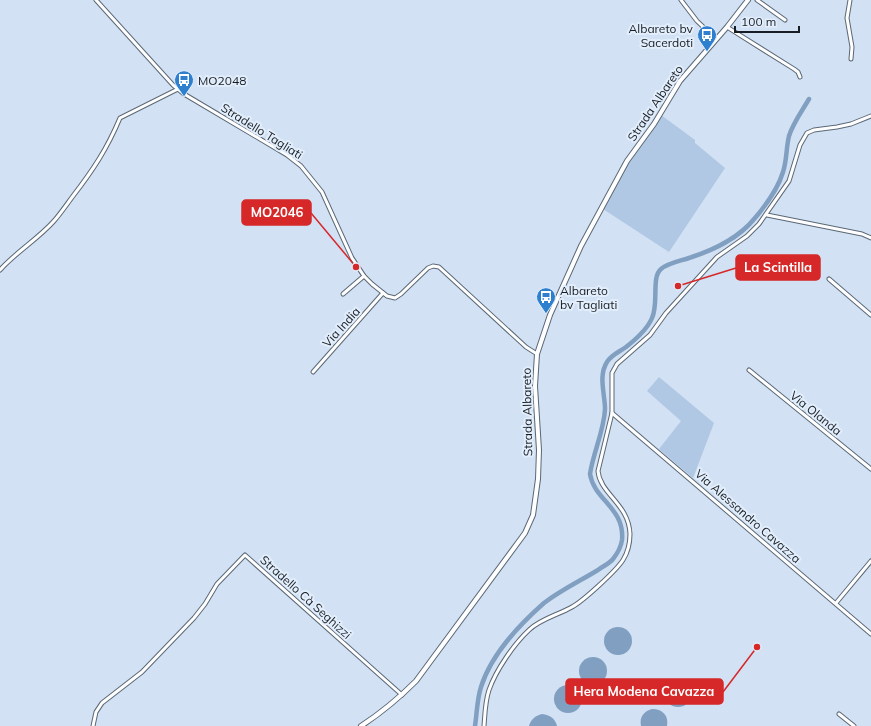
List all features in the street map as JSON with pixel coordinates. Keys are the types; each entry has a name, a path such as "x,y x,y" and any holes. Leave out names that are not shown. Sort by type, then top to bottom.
{"street":[{"name":"Stradello Tagliati","path":"96,0 140,50 178,89 287,155 301,166 322,192 352,258 364,276 383,293"},
{"path":"681,0 697,21 716,39"},
{"name":"Strada Albareto","path":"361,726 402,695 416,681 525,533 530,523 535,504 538,479 539,450 535,386 537,354 550,315 572,264 627,161 654,124 680,81 727,27 748,0"},
{"path":"757,0 785,20"},
{"path":"850,0 846,18 852,47 851,59"},
{"path":"727,27 794,69 798,72 800,77"},
{"path":"0,270 11,258 54,221 94,170 111,140 120,118 178,89"},
{"path":"484,726 486,700 493,681 503,663 521,639 535,625 583,600 620,564 627,551 630,534 626,514 598,476 612,413 612,373 617,364 650,335 666,313 717,257 748,236 759,224 789,180 801,142 807,133 814,130 851,124 871,116"},
{"path":"766,214 855,233 871,238"},
{"path":"383,293 390,297 398,297 428,268 439,266 526,347 537,354"},
{"path":"343,294 364,276"},
{"path":"829,279 871,315"},
{"name":"Via India","path":"312,372 383,293"},
{"name":"Via Olanda","path":"749,370 871,469"},
{"name":"Via Alessandro Cavazza","path":"612,413 871,634"},
{"name":"Stradello Cà Seghizzi","path":"93,726 96,712 102,703 147,666 197,614 217,584 245,555 402,695"},
{"path":"836,603 871,561"},
{"path":"839,714 854,726"}],"shaded area":[{"path":"661,115 695,140 695,143 725,168 669,252 603,209 630,160 656,125"},
{"path":"659,377 714,423 693,478 659,449 681,421 647,391"},
{"path":"618,627 628,631 632,641 628,651 618,655 608,651 604,641 608,631"},
{"path":"593,657 603,661 607,671 603,681 593,685 583,681 579,671 583,661"},
{"path":"678,679 688,683 692,693 688,703 678,707 668,703 664,693 668,683"},
{"path":"568,685 578,689 582,699 578,709 568,713 558,709 554,699 558,689"},
{"path":"652,709 662,711 664,713 667,719 667,726 641,726 643,715"},
{"path":"542,714 552,717 557,726 529,726 534,718"}],"waterway":[{"path":"475,726 481,687 492,663 507,641 544,603 610,562 616,555 621,545 622,529 619,520 597,491 590,474 604,417 605,409 602,379 604,367 613,355 637,338 650,322 655,306 656,278 661,269 725,243 741,232 763,208 775,191 781,178 789,136 795,122 809,99"}],"place":[{"name":"Albareto bv Sacerdoti","path":"707,52"},
{"name":"MO2048","path":"184,97"},
{"name":"MO2046","path":"356,267"},
{"name":"La Scintilla","path":"678,286"},
{"name":"Albareto bv Tagliati","path":"546,314"},
{"name":"Hera Modena Cavazza","path":"757,647"}]}
